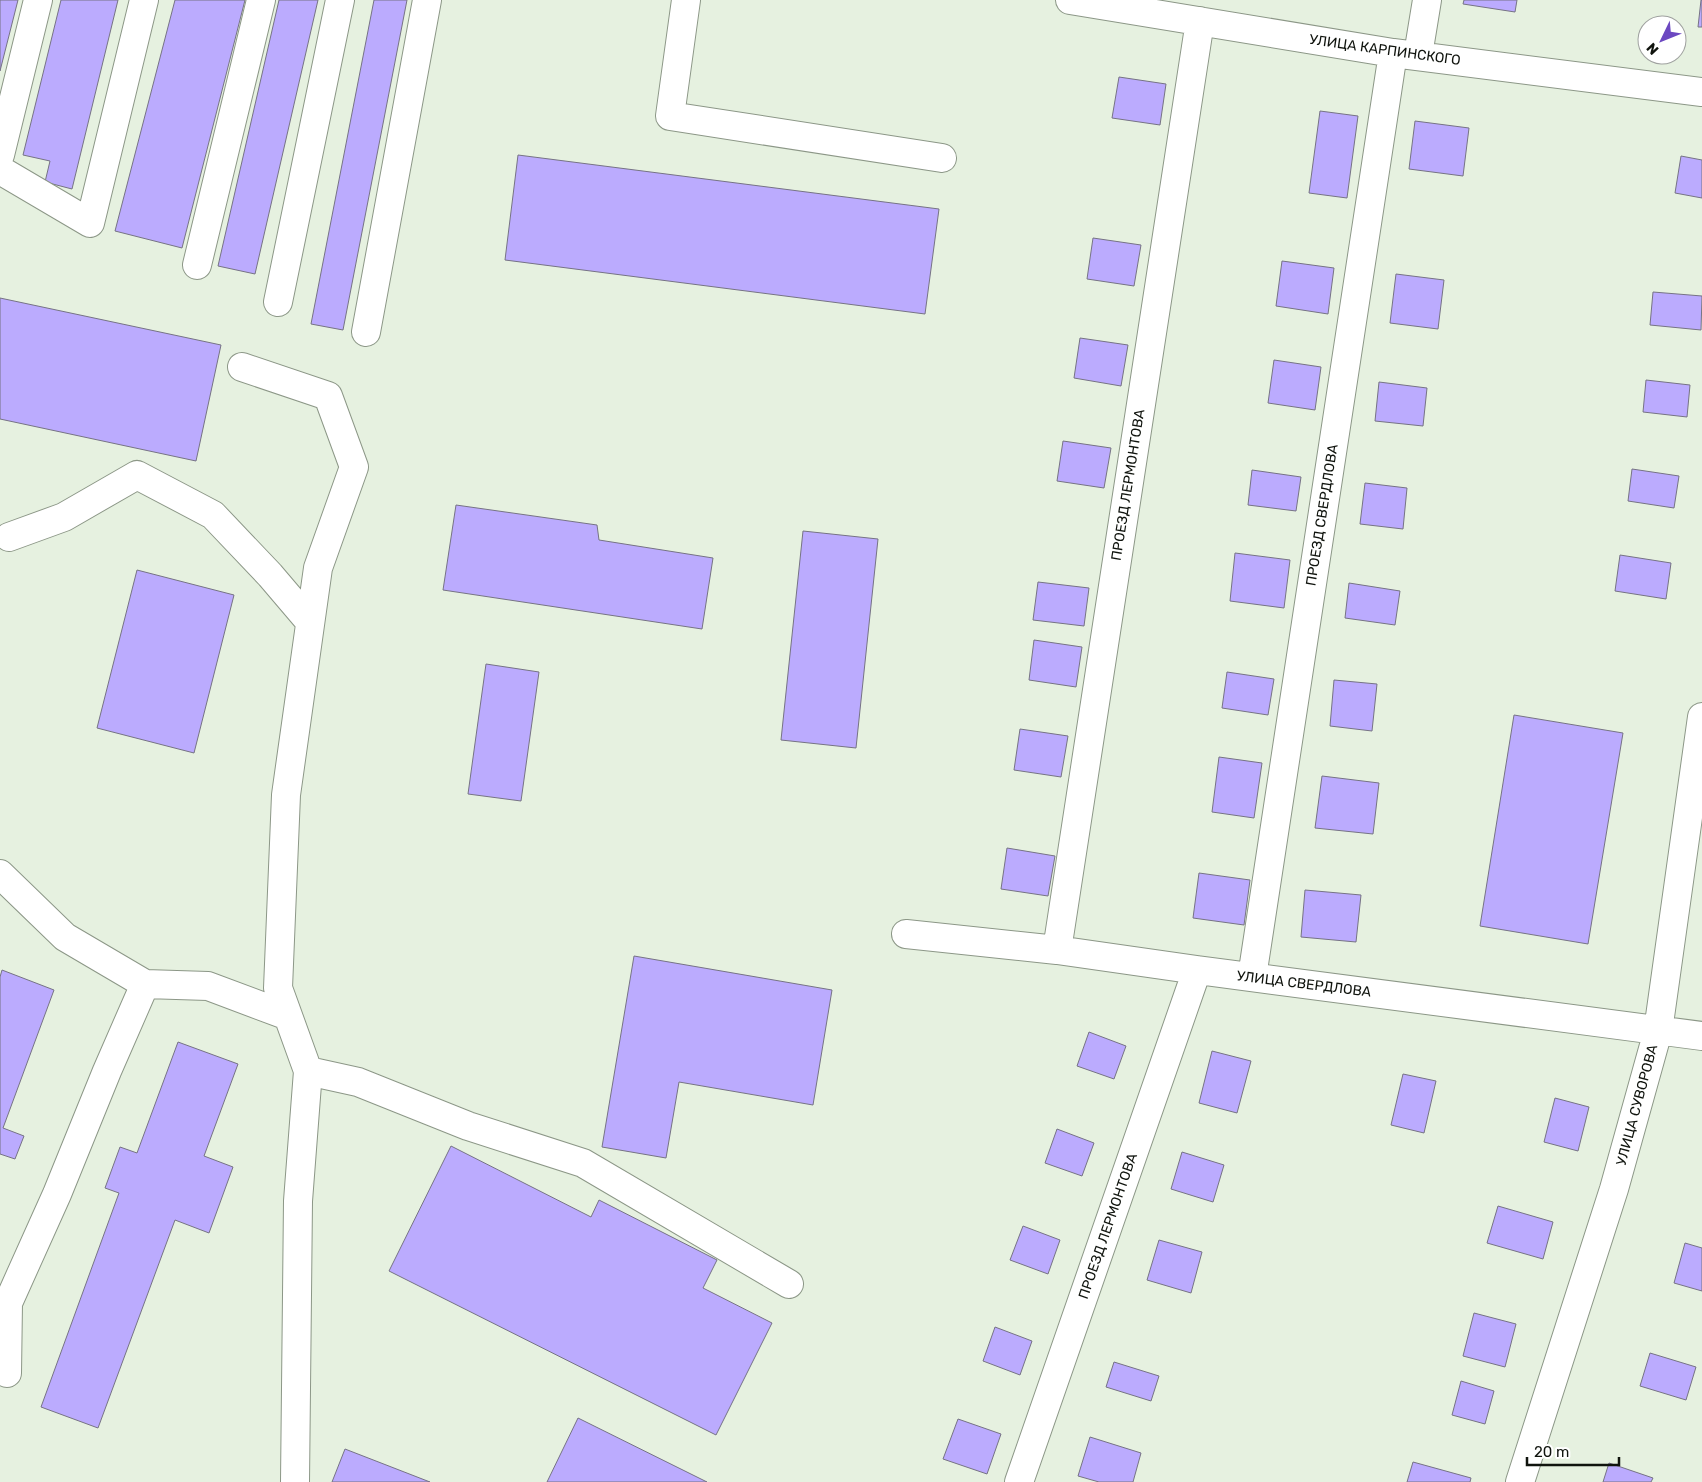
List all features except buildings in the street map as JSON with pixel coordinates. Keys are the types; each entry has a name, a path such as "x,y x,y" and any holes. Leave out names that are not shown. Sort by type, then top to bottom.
{"street":[{"path":"0,156 38,0"},
{"path":"0,170 90,223 144,0"},
{"path":"198,264 261,0"},
{"path":"278,302 340,0"},
{"path":"366,332 427,0"},
{"path":"686,0 670,116 942,158"},
{"name":"УЛИЦА КАРПИНСКОГО","path":"1070,0 1406,54 1702,92"},
{"name":"ПРОЕЗД СВЕРДЛОВА","path":"1252,977 1406,54 1426,0"},
{"name":"ПРОЕЗД ЛЕРМОНТОВА","path":"1057,950 1200,20"},
{"path":"242,368 328,396 354,466 318,568 286,795 278,988 308,1071 298,1201 296,1482"},
{"path":"9,537 64,517 138,475 213,515 270,575 310,622"},
{"name":"УЛИЦА СУВОРОВА","path":"1520,1482 1614,1189 1658,1030 1702,717"},
{"path":"0,874 65,937 145,984 208,986 288,1016"},
{"name":"УЛИЦА СВЕРДЛОВА","path":"906,934 1057,950 1702,1036"},
{"name":"ПРОЕЗД ЛЕРМОНТОВА","path":"1020,1482 1197,970"},
{"path":"7,1374 8,1303 57,1194 145,984"},
{"path":"308,1071 358,1082 468,1126 583,1163 789,1284"}]}
